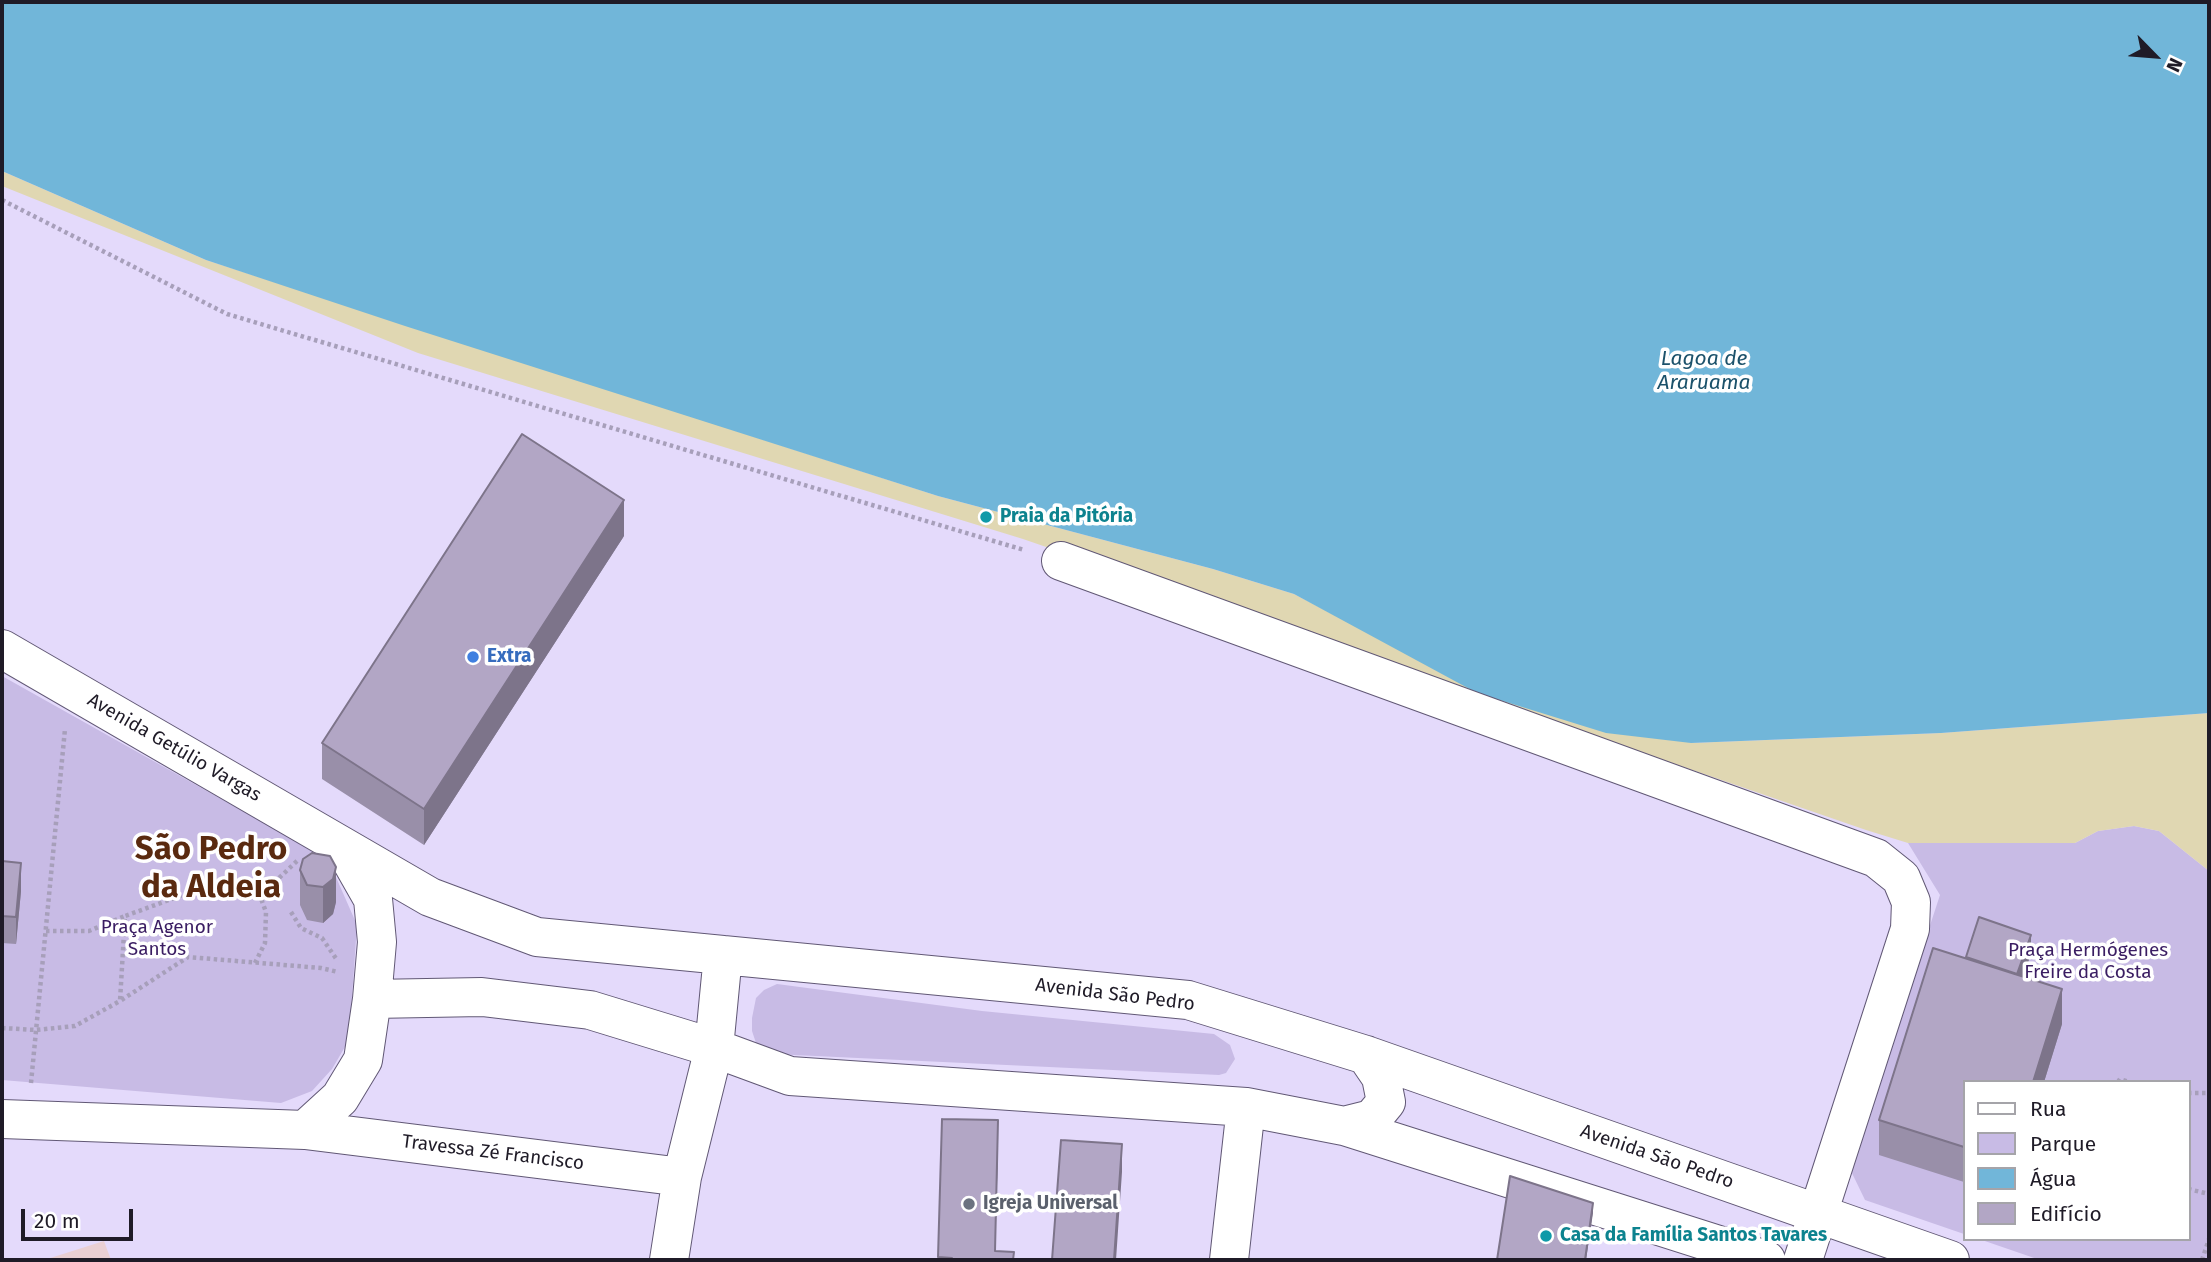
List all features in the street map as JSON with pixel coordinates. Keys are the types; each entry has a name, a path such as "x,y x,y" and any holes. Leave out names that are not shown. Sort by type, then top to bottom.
{"street":[{"path":"1061,561 1876,858 1901,878 1911,902 1910,929 1803,1260"},
{"name":"Avenida Getúlio Vargas","path":"2,649 332,841"},
{"path":"305,1129 340,1098 363,1059 372,999 377,943 373,899 332,841"},
{"name":"Avenida São Pedro","path":"332,841 430,897 537,937 1188,1000 1366,1055 1950,1260"},
{"path":"669,1260 682,1177 715,1048 723,955"},
{"path":"372,999 482,997 590,1010 715,1048 790,1076 1246,1107 1344,1126 1766,1260"},
{"path":"1344,1126 1372,1119 1386,1102 1381,1077 1366,1055"},
{"path":"1229,1260 1246,1107"},
{"name":"Travessa Zé Francisco","path":"15,1120 305,1129 682,1177"}],"path":[{"path":"2,200 227,314 1061,561"},
{"path":"15,1120 36,1030 69,687"},
{"path":"260,895 295,864 332,841"},
{"path":"46,931 89,931 213,884 260,895"},
{"path":"255,963 265,943 266,912 260,895"},
{"path":"2,1028 36,1030 75,1026 120,1001 188,957 321,968 341,973 338,962 322,938 301,929 290,912"},
{"path":"120,1001 125,916"},
{"path":"2190,1093 2209,1093"},
{"path":"2190,1189 2209,1194"},
{"path":"2202,1260 2209,1239"}],"shaded area":[{"path":"104,1241 111,1260 44,1260"}],"green space":[{"name":"Praça Agenor Santos","path":"2,676 328,859 357,925 349,1040 332,1069 312,1091 281,1103 2,1080"},
{"name":"Praça Hermógenes Freire da Costa","path":"2134,826 2159,831 2209,871 2209,1260 2040,1260 1985,1241 2190,1241 2190,1080 1962,1080 1962,1233 1865,1200 1850,1169 1940,895 1908,843 2075,843 2098,831"},
{"path":"777,984 982,1011 1214,1034 1230,1045 1235,1059 1226,1073 1219,1075 773,1054 756,1043 752,1018 756,998 764,990"}],"sand":[{"name":"Praia da Pitória","path":"2,171 206,260 938,496 1213,569 1294,594 1365,631 1691,743 1941,733 2209,713 2209,871 2159,831 2134,826 2098,831 2075,843 1908,843 1866,830 1023,539 418,353 2,186"}],"water":[{"name":"Lagoa de Araruama","path":"2,2 2209,2 2209,713 1941,733 1691,743 1606,733 1477,693 1294,594 1213,569 938,496 405,326 206,260 2,171"}],"building":[{"name":"Extra","path":"522,434 624,500 424,809 322,743"},
{"path":"312,853 330,856 336,867 333,879 323,887 307,885 300,870 303,859"},
{"path":"2,861 21,863 16,917 2,916"},
{"path":"1979,917 2031,935 2017,974 1966,957"},
{"path":"1933,948 2062,989 2034,1080 1962,1080 1962,1146 1879,1120"},
{"name":"Igreja Universal","path":"942,1119 998,1120 995,1251 1014,1252 1013,1260 952,1260 938,1257"},
{"path":"1061,1140 1122,1144 1114,1260 1052,1260"},
{"name":"Casa da Família Santos Tavares","path":"1510,1176 1593,1203 1585,1260 1497,1260"}],"place":[{"name":"Praia da Pitória","path":"986,517"},
{"name":"Extra","path":"473,657"},
{"name":"Igreja Universal","path":"969,1204"},
{"name":"Casa da Família Santos Tavares","path":"1546,1236"}],"district":[{"name":"São Pedro da Aldeia","path":"211,869"}]}
